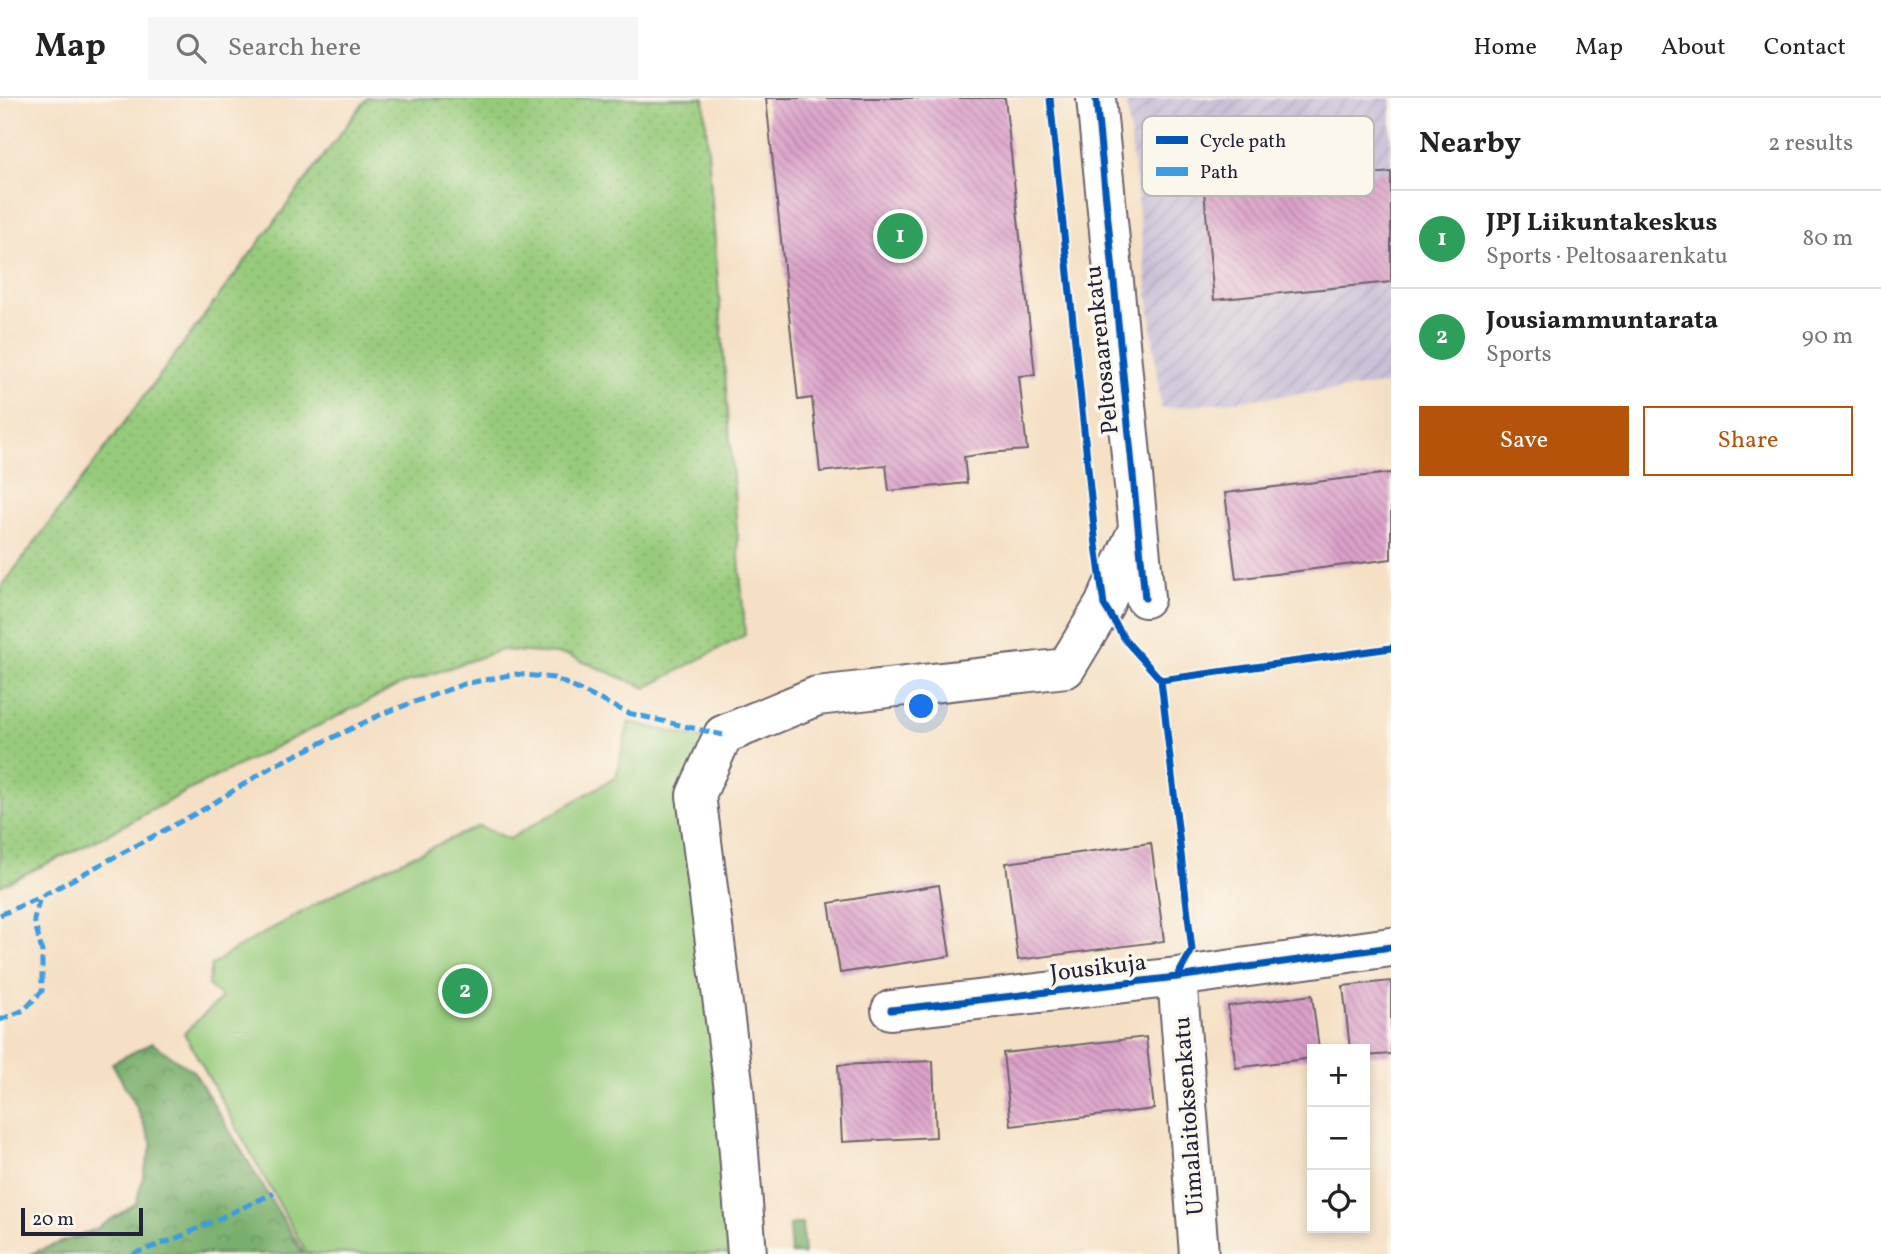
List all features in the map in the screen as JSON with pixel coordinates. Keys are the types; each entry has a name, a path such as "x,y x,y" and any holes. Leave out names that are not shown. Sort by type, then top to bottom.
{"street":[{"name":"Peltosaarenkatu","path":"1096,98 1145,597"},
{"path":"747,1254 734,1090 696,795 723,735 817,696 1066,668 1104,605 1138,529"},
{"name":"Jousikuja","path":"891,1010 1177,977 1391,947"},
{"name":"Uimalaitoksenkatu","path":"1177,977 1199,1254"}],"shaded area":[{"path":"1126,98 1391,98 1391,384 1161,409"}],"green space":[{"path":"367,98 704,98 745,635 646,688 567,655 501,650 400,685 191,789 97,840 0,886 0,589"},
{"path":"629,722 702,739 735,1254 307,1254 184,1033 222,998 208,985 211,966 234,950 361,879 479,826 509,839 616,777"},
{"path":"152,1043 194,1072 304,1254 30,1254 96,1229 136,1203 152,1144 137,1108 112,1063"},
{"path":"802,1223 804,1254 791,1254 789,1225"}],"building":[{"path":"766,98 1005,98 1035,375 1019,376 1027,450 964,457 967,483 889,491 886,465 820,472 812,398 798,400"},
{"path":"1391,172 1391,282 1214,300 1204,196 1374,196 1374,174"},
{"path":"1391,473 1391,559 1236,579 1225,493"},
{"path":"1151,843 1164,941 1018,960 1006,863"},
{"path":"939,885 950,956 840,973 829,903"},
{"path":"1391,981 1391,1054 1370,1056 1370,1044 1349,1044 1343,986"},
{"path":"1312,995 1318,1044 1307,1044 1307,1059 1236,1068 1228,1006"},
{"path":"1146,1037 1154,1109 1011,1126 1003,1053"},
{"path":"933,1061 936,1137 842,1142 838,1065"}],"marked path":[{"path":"0,1020 24,1010 42,991 42,952 34,919 40,897 204,809 273,766 384,713 464,684 515,674 554,678 628,713 723,735"},
{"path":"0,915 40,897"},
{"path":"133,1254 175,1239 274,1193"}],"cycle path":[{"path":"1050,98 1104,605 1126,641 1161,680 1192,950 1177,977"},
{"path":"1096,98 1145,598"},
{"path":"1161,680 1391,648"},
{"path":"891,1010 1177,977 1391,947"}],"place":[{"name":"JPJ Liikuntakeskus","path":"900,236"},
{"name":"Jousiammuntarata","path":"465,991"}]}
